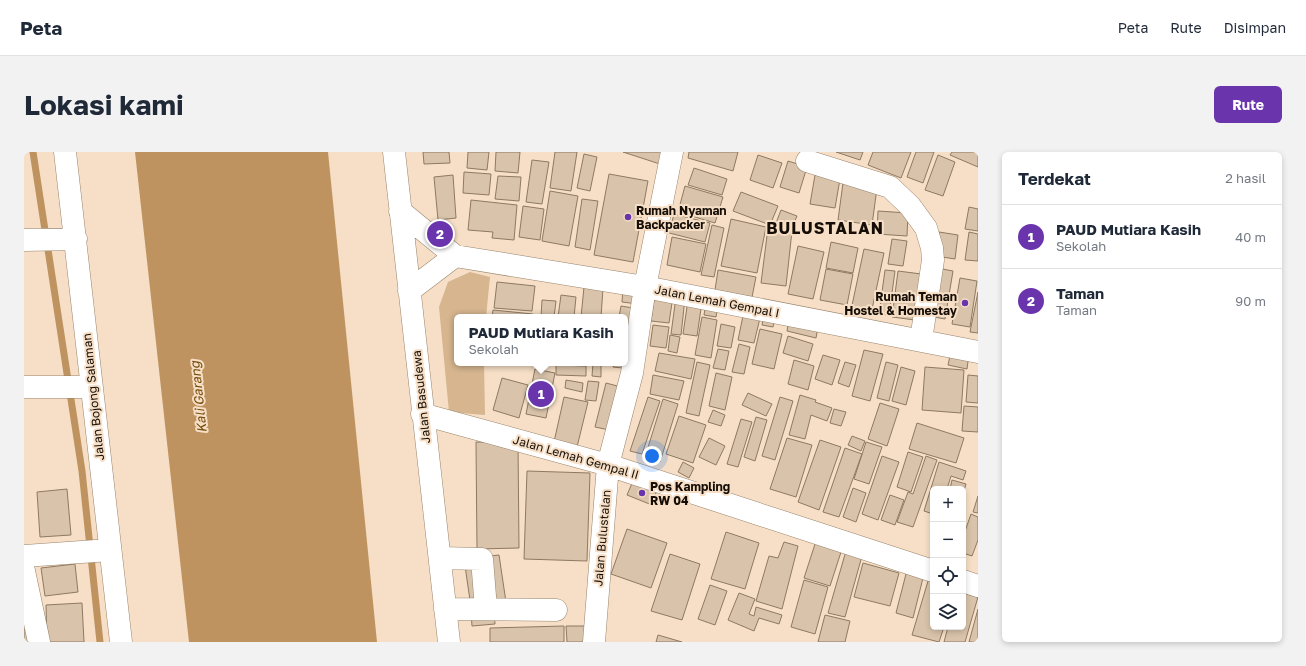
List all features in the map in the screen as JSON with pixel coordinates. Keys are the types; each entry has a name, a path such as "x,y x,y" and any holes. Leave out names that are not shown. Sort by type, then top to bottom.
{"street":[{"name":"Jalan Bojong Salaman","path":"65,152 66,239 82,387 104,550 121,642"},
{"name":"Jalan Basudewa","path":"394,152 422,414 449,642"},
{"name":"Jalan Bulustalan","path":"594,642 598,575 608,465 632,373 645,287 672,152"},
{"path":"807,161 890,187 910,206 923,223 932,248 933,260 921,340"},
{"path":"400,211 455,256 409,291"},
{"path":"26,240 66,239"},
{"name":"Jalan Lemah Gempal I","path":"455,256 645,287 978,352"},
{"path":"28,387 82,387"},
{"name":"Jalan Lemah Gempal II","path":"422,414 608,465 930,570"},
{"path":"39,642 28,561 104,550"},
{"path":"440,558 482,559 486,609"},
{"path":"966,582 978,586"},
{"path":"445,609 556,610"}],"shaded area":[{"path":"470,272 490,277 486,314 454,314 454,366 484,366 485,415 449,412 439,307 448,282"}],"water":[{"name":"Kali Garang","path":"135,152 328,152 377,642 189,642"}],"building":[{"path":"423,152 449,152 450,163 424,164"},
{"path":"468,152 489,152 487,170 467,168"},
{"path":"496,152 520,152 518,173 495,171"},
{"path":"555,152 577,152 571,191 550,188"},
{"path":"623,152 667,152 663,165"},
{"path":"689,152 738,152 733,171 688,158"},
{"path":"836,152 863,152 860,160"},
{"path":"873,152 911,152 901,178 868,165"},
{"path":"916,152 934,152 923,183 907,177"},
{"path":"952,152 978,152 978,167 950,155"},
{"path":"584,154 597,157 590,191 577,188"},
{"path":"758,155 782,163 773,188 750,180"},
{"path":"938,155 955,162 943,196 925,190"},
{"path":"532,160 549,162 542,204 526,202"},
{"path":"788,161 807,167 799,193 780,187"},
{"path":"694,168 727,179 722,195 688,185"},
{"path":"464,172 491,174 489,195 463,193"},
{"path":"609,174 648,181 633,262 594,255"},
{"path":"453,175 456,218 438,220 434,177"},
{"path":"815,175 840,179 835,208 810,204"},
{"path":"498,176 521,177 519,201 495,199"},
{"path":"843,183 877,188 872,225 838,220"},
{"path":"685,186 723,197 715,223 678,212"},
{"path":"550,191 578,196 569,246 542,241"},
{"path":"741,192 778,206 770,225 733,211"},
{"path":"582,199 598,201 590,250 575,247"},
{"path":"471,200 517,205 514,240 492,238 493,232 468,230"},
{"path":"523,206 544,209 540,240 519,237"},
{"path":"969,207 978,209 978,231 965,229"},
{"path":"781,210 797,216 791,230 776,223"},
{"path":"878,211 908,213 907,236 877,234"},
{"path":"674,214 710,223 705,242 669,233"},
{"path":"731,219 766,227 757,273 721,266"},
{"path":"712,225 724,228 714,277 701,275"},
{"path":"768,228 792,231 786,286 761,283"},
{"path":"939,232 958,235 955,259 936,256"},
{"path":"969,232 978,234 978,261 965,260"},
{"path":"672,237 706,244 700,272 667,265"},
{"path":"892,239 907,241 903,266 888,264"},
{"path":"831,242 858,248 853,273 826,268"},
{"path":"798,246 824,252 813,299 788,294"},
{"path":"864,249 884,253 871,314 851,310"},
{"path":"937,268 953,271 945,319 929,316"},
{"path":"826,269 853,274 847,305 820,300"},
{"path":"718,270 756,277 752,297 715,290"},
{"path":"885,270 895,271 889,315 879,314"},
{"path":"898,271 929,275 923,321 892,317"},
{"name":"Rumah Teman Hostel & Homestay","path":"960,278 977,281 970,327 952,324"},
{"path":"497,282 535,286 532,311 494,308"},
{"path":"584,287 603,288 601,314 581,314"},
{"path":"623,288 639,290 638,304 622,302"},
{"path":"978,292 978,333 970,332"},
{"path":"655,293 673,296 669,323 651,321"},
{"path":"561,295 576,297 574,314 558,314"},
{"path":"676,297 685,298 681,335 671,334"},
{"path":"542,300 556,301 554,314 541,314"},
{"path":"688,300 702,302 697,336 683,334"},
{"path":"706,303 718,305 716,317 704,315"},
{"path":"621,306 639,309 632,369 613,367 628,366 628,314 620,314"},
{"path":"493,310 533,314 492,314"},
{"path":"744,311 761,314 754,343 738,340"},
{"path":"764,314 776,316 773,327 762,325"},
{"path":"702,317 717,320 711,358 695,355"},
{"path":"789,320 818,327 816,338 787,331"},
{"path":"721,324 735,327 731,348 717,346"},
{"path":"653,325 669,327 666,348 650,346"},
{"path":"760,329 782,334 774,369 752,364"},
{"path":"670,335 680,337 677,353 668,351"},
{"path":"788,336 813,344 808,361 783,353"},
{"path":"739,344 750,347 744,374 732,372"},
{"path":"718,349 729,351 725,370 713,368"},
{"path":"864,350 883,354 870,401 852,396"},
{"path":"951,351 969,354 967,369 948,365"},
{"path":"659,353 695,359 691,379 655,371"},
{"path":"823,355 840,360 832,385 815,379"},
{"path":"794,360 814,366 808,390 788,384"},
{"path":"697,362 710,365 699,416 686,413"},
{"path":"845,362 856,365 849,387 838,383"},
{"path":"886,362 898,365 889,401 877,398"},
{"path":"556,366 586,366 586,376 556,375"},
{"path":"593,366 601,366 601,377 592,376"},
{"path":"901,367 915,371 906,405 892,401"},
{"path":"925,367 964,370 961,413 922,410"},
{"path":"535,369 555,373 546,418 526,414"},
{"path":"716,373 732,377 725,410 709,406"},
{"path":"653,375 684,381 679,400 650,394"},
{"path":"968,375 978,376 978,403 966,402"},
{"path":"502,378 528,385 519,418 493,410"},
{"path":"566,380 583,383 582,392 565,388"},
{"path":"588,381 599,382 596,401 585,400"},
{"path":"606,383 625,388 614,431 595,427"},
{"path":"748,393 772,404 766,416 742,405"},
{"path":"800,395 816,400 815,402 832,408 827,421 811,415 805,439 789,435"},
{"path":"564,397 588,402 577,447 554,442"},
{"path":"648,397 660,401 642,454 630,451"},
{"path":"780,397 793,401 775,460 762,456"},
{"path":"663,399 678,404 660,462 645,457"},
{"path":"880,403 899,409 887,446 868,439"},
{"path":"964,406 978,407 978,432 962,431"},
{"path":"834,409 846,412 841,426 830,423"},
{"path":"713,410 725,415 721,426 708,422"},
{"path":"679,416 706,425 693,463 666,454"},
{"path":"756,417 767,420 755,461 744,457"},
{"path":"741,419 752,422 738,467 727,464"},
{"path":"917,423 964,438 956,463 909,449"},
{"path":"852,436 865,441 861,451 848,445"},
{"path":"709,438 725,446 716,465 699,457"},
{"path":"787,438 812,445 796,497 770,489"},
{"path":"820,440 841,447 819,510 798,502"},
{"path":"476,442 518,442 519,548 477,549"},
{"path":"866,442 882,447 869,484 854,479"},
{"path":"845,448 862,454 839,517 823,512"},
{"path":"908,452 923,457 911,492 897,487"},
{"path":"882,456 899,462 878,520 862,514"},
{"path":"926,456 937,460 913,527 897,522 908,492 913,494"},
{"path":"683,462 694,468 689,478 678,472"},
{"path":"939,462 966,471 963,480 951,476 948,486 932,486"},
{"path":"527,471 590,473 587,561 524,559"},
{"path":"952,480 966,484 965,486 951,486"},
{"name":"Pos Kampling RW 04","path":"633,481 657,490 652,505 627,495"},
{"path":"853,488 866,493 856,522 843,517"},
{"path":"67,489 71,535 40,537 37,492"},
{"path":"930,491 930,513 924,511"},
{"path":"890,495 904,500 895,525 881,520"},
{"path":"978,496 978,513 973,512"},
{"path":"971,514 978,517 978,540 972,556 966,554 966,528"},
{"path":"627,529 667,543 651,588 611,574"},
{"path":"726,532 759,543 745,589 711,579"},
{"path":"816,541 842,549 830,586 804,578"},
{"path":"784,542 798,546 782,609 756,601 769,556 778,558"},
{"path":"846,551 862,556 845,617 828,613"},
{"path":"670,554 700,564 682,620 651,611"},
{"path":"499,555 506,602 471,607 464,559"},
{"path":"863,563 899,573 890,606 854,597"},
{"path":"75,564 78,592 45,596 41,568"},
{"path":"907,570 924,574 913,618 896,613"},
{"path":"804,580 828,587 815,634 791,627"},
{"path":"928,581 930,581 930,630 943,630 939,642 912,635"},
{"path":"710,585 727,591 715,625 698,619"},
{"path":"739,593 755,599 749,614 754,616 756,607 782,615 779,624 759,618 754,631 728,620"},
{"path":"966,594 978,597 965,642 944,642 947,630 966,630"},
{"path":"82,603 84,642 47,642 46,605"},
{"path":"978,609 978,642 969,642"},
{"path":"494,610 495,624 472,626 471,613"},
{"path":"825,615 850,621 845,642 818,642"},
{"path":"564,626 564,642 490,642 490,628"},
{"path":"566,626 588,626 589,642 567,642"},
{"path":"24,629 38,632 35,642 24,642"},
{"path":"658,635 682,642 656,642"}],"waterway":[{"path":"33,152 82,471 100,642"}],"place":[{"name":"Rumah Nyaman Backpacker","path":"628,217"},
{"name":"Taman","path":"440,234"},
{"name":"Rumah Teman Hostel & Homestay","path":"965,303"},
{"name":"PAUD Mutiara Kasih","path":"541,394"},
{"name":"Pos Kampling RW 04","path":"642,493"}],"district":[{"name":"BULUSTALAN","path":"825,228"}]}
